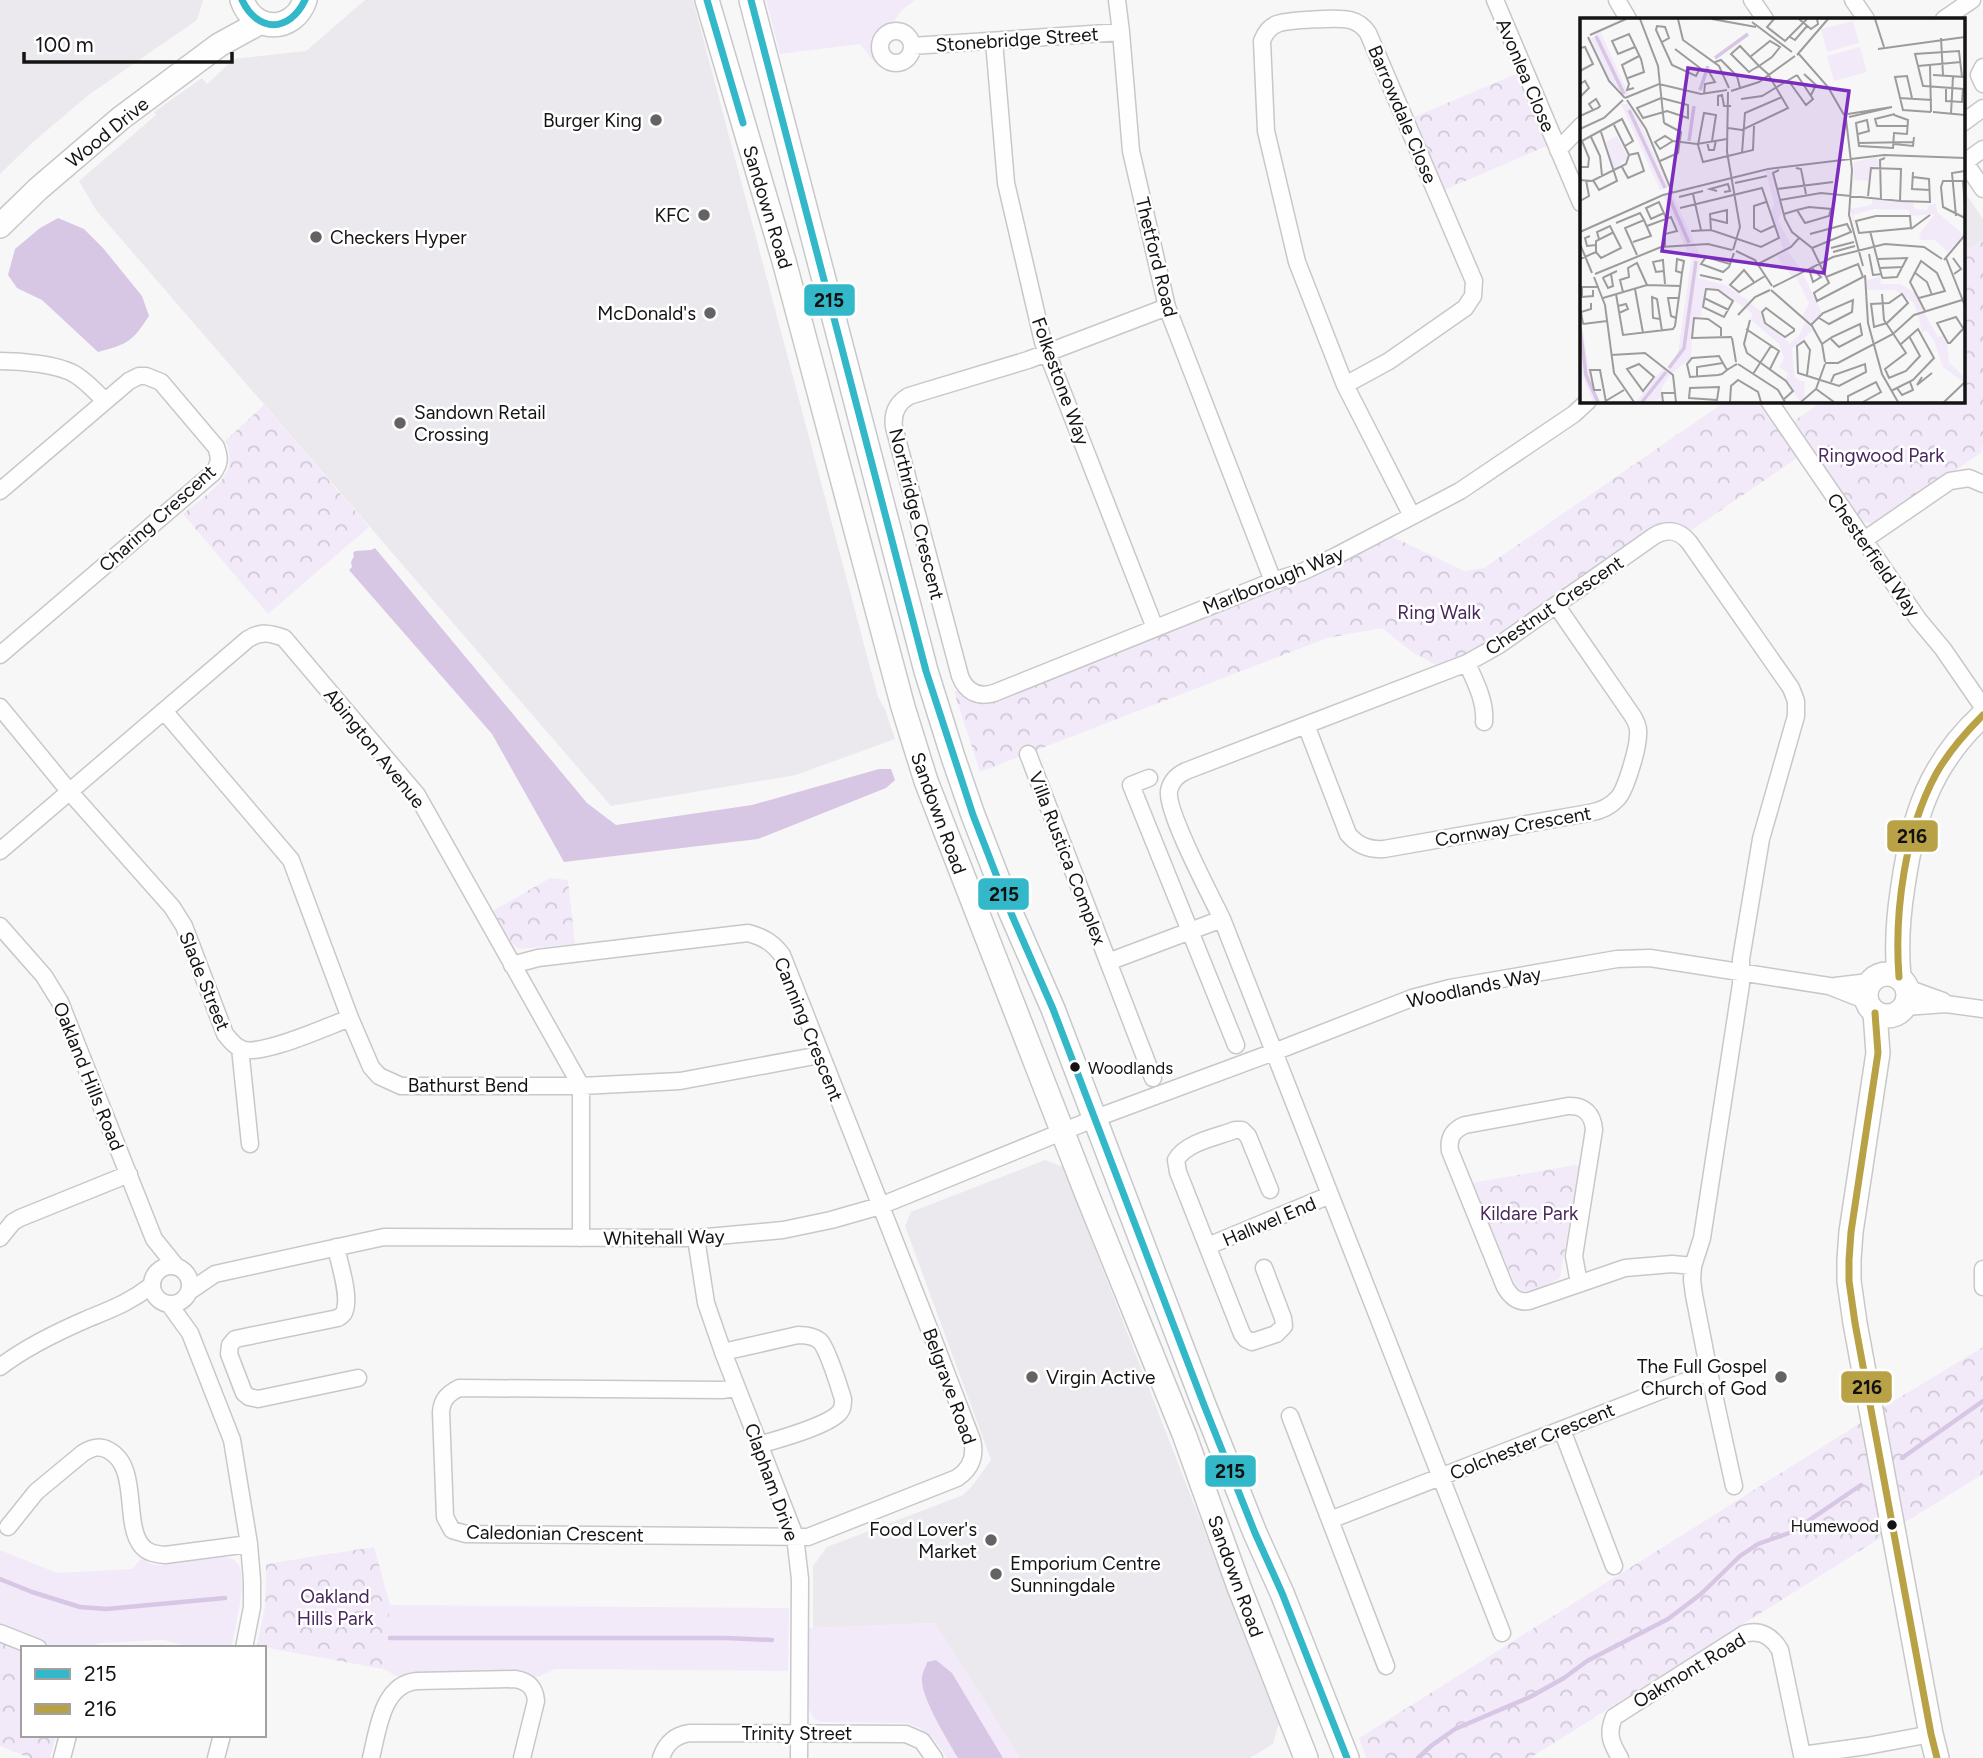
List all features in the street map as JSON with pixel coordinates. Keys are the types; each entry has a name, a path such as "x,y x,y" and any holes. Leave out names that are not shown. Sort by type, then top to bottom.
{"main road":[{"path":"242,1 249,14 261,22 275,25 287,22 298,14 305,0"},
{"name":"Sandown Road","path":"707,0 793,295 906,719 926,781 1062,1132 1184,1433 1300,1756"},
{"name":"Sandown Road","path":"751,0 936,703 953,757 1012,913 1096,1118 1204,1405 1343,1748"},
{"name":"Wood Drive","path":"219,45 242,1"},
{"name":"Wood Drive","path":"0,226 121,118 219,45 261,22"},
{"path":"1937,1758 1855,1322 1849,1281 1851,1232 1910,841 1923,799 1948,753 1983,715"},
{"path":"1300,1756 1343,1748"}],"street":[{"name":"Thetford Road","path":"1117,0 1131,151 1167,307 1273,581"},
{"name":"Avonlea Close","path":"1494,0 1580,201"},
{"path":"1616,0 1627,18"},
{"path":"1752,0 1764,18"},
{"path":"1853,0 1865,18"},
{"path":"1945,18 1972,0"},
{"name":"Barrowdale Close","path":"1345,385 1389,360 1465,308 1473,296 1474,281 1368,33 1360,24 1349,19 1284,22 1268,30 1262,41 1266,131 1297,262 1345,385 1412,516"},
{"name":"Stonebridge Street","path":"912,46 1121,32"},
{"name":"Folkestone Way","path":"994,41 1006,183 1036,313 1047,352 1155,628"},
{"path":"1983,67 1979,75 1983,83"},
{"path":"1966,121 1983,108"},
{"name":"Avonlea Close","path":"1558,150 1580,127"},
{"path":"1966,160 1983,149"},
{"path":"1966,164 1983,189"},
{"path":"1047,352 1167,307"},
{"name":"Northridge Crescent","path":"972,692 964,686 960,676 893,416 898,405 909,396 1047,352"},
{"path":"0,361 67,370 105,401"},
{"name":"Charing Crescent","path":"0,491 129,381 139,376 153,377 161,382 216,447 220,459 213,473 185,498 0,655"},
{"name":"Marlborough Way","path":"972,692 983,695 994,693 1273,581 1302,572 1460,491 1574,414 1587,402"},
{"name":"Chesterfield Way","path":"1770,402 1918,619 1943,649 1983,707"},
{"path":"1864,540 1950,481 1969,478 1983,484"},
{"name":"Chestnut Crescent","path":"1274,1052 1222,919 1186,844 1169,798 1171,785 1186,771 1467,663 1500,645 1664,531 1676,532 1686,537 1791,688 1796,701 1796,716 1761,839 1741,972"},
{"name":"Cornway Crescent","path":"1306,725 1348,834 1360,845 1368,848 1384,849 1605,808 1624,789 1637,743 1638,728 1632,715 1556,605"},
{"name":"Abington Avenue","path":"0,851 248,639 257,634 270,633 284,638 417,795 581,1086 581,1238"},
{"path":"1467,663 1482,699 1484,722"},
{"path":"0,707 69,791"},
{"name":"Bathurst Bend","path":"163,711 291,860 350,1018 371,1067 379,1076 401,1086 581,1086 680,1081 820,1055"},
{"name":"Villa Rustica Complex","path":"1028,754 1153,1078"},
{"path":"1149,779 1131,785 1236,1045"},
{"name":"Slade Street","path":"69,791 172,908 184,926 225,1034 233,1043 249,1051 267,1048 350,1018"},
{"name":"Villa Rustica Complex","path":"1108,962 1222,919"},
{"name":"Oakland Hills Road","path":"0,926 44,976 60,1002 155,1239 158,1290"},
{"name":"Canning Crescent","path":"512,965 538,958 735,934 748,933 773,943 782,955 880,1206"},
{"name":"Woodlands Way","path":"1096,1118 1383,1008 1429,993 1617,959 1650,958 1887,995 1934,999 1983,1009"},
{"path":"1734,1486 1692,1280 1693,1266 1702,1238 1741,972"},
{"path":"240,1048 250,1143"},
{"name":"Colchester Crescent","path":"1274,1052 1441,1477 1709,1372"},
{"path":"1578,1283 1574,1256 1594,1130 1591,1117 1574,1106 1465,1125 1457,1129 1450,1138 1450,1151 1509,1293 1517,1300 1529,1301 1633,1267 1672,1264 1693,1266"},
{"name":"Whitehall Way","path":"189,1294 215,1275 384,1237 696,1238 783,1230 880,1206 1096,1118"},
{"path":"1264,1268 1283,1318 1283,1326 1276,1334 1252,1342 1242,1334 1176,1160 1182,1151 1235,1130 1242,1130 1248,1136 1270,1190"},
{"path":"0,1238 13,1222 20,1218 129,1174"},
{"name":"Hallwel End","path":"1208,1246 1330,1195"},
{"name":"Belgrave Road","path":"795,1536 808,1537 944,1484 965,1473 974,1454 972,1440 880,1206"},
{"name":"Clapham Drive","path":"696,1238 706,1303 795,1536 800,1579 799,1758"},
{"name":"Oakland Hills Road","path":"155,1239 180,1268"},
{"path":"336,1247 346,1296 345,1312 340,1317 235,1339 230,1345 229,1354 244,1393 252,1398 358,1378"},
{"path":"158,1290 165,1266 180,1268 190,1279 190,1333"},
{"name":"Whitehall Way","path":"180,1268 215,1275"},
{"path":"1983,1269 1983,1287"},
{"path":"158,1290 178,1303 189,1294"},
{"path":"0,1367 38,1342 158,1290"},
{"path":"158,1290 190,1333 232,1440 249,1544 252,1580 252,1607 244,1646"},
{"path":"723,1352 807,1335 820,1341 827,1356 843,1399 840,1412 828,1421 759,1446"},
{"name":"Caledonian Crescent","path":"737,1388 459,1388 446,1396 440,1412 444,1507 448,1525 452,1530 466,1534 795,1536"},
{"path":"1290,1416 1386,1666"},
{"path":"1562,1430 1614,1566"},
{"path":"8,1527 36,1492 83,1453 91,1448 104,1447 116,1455 126,1472 136,1536 144,1548 154,1554 165,1555 249,1544"},
{"path":"1330,1520 1441,1477 1502,1633"},
{"name":"Oakmont Road","path":"1620,1758 1610,1739 1611,1725 1621,1711 1744,1634 1758,1632 1776,1642 1780,1650 1799,1756 1931,1734"},
{"path":"0,1633 33,1646"},
{"path":"371,1758 387,1701 399,1686 417,1681 516,1679 527,1683 536,1696 522,1758"},
{"name":"Trinity Street","path":"661,1758 667,1744 684,1734 799,1733 906,1734 922,1741 934,1758"},
{"path":"62,1758 67,1737"},
{"path":"216,1758 221,1737"}],"shaded area":[{"path":"0,0 203,0 197,20 90,94 0,174"},
{"path":"365,0 693,0 878,697 895,739 796,775 611,806 96,210 79,181 156,115 154,112 202,78 207,84 234,59 306,51"},
{"path":"1966,194 1983,219 1983,240 1966,252"},
{"path":"58,218 84,229 142,296 149,316 133,337 123,344 98,352 42,300 17,288 8,275 15,249 40,228"},
{"path":"375,548 587,803 616,825 752,805 879,769 891,769 895,780 886,788 758,839 564,862 492,734 349,570 355,551"},
{"path":"1045,1160 1063,1167 1279,1723 1273,1744 1250,1758 1020,1758 935,1623 813,1628 813,1566 827,1547 963,1495 991,1460 905,1226 911,1212"},
{"path":"936,1660 952,1673 1003,1758 958,1758 925,1696 922,1676 927,1662"}],"green space":[{"path":"766,0 915,0 880,34 875,46 879,59 875,63 860,44 780,54"},
{"path":"1518,73 1549,145 1442,191 1412,118"},
{"name":"Ringwood Park","path":"1983,240 1981,453 1877,523 1862,521 1857,519 1791,423 1822,402 1966,402 1966,252"},
{"name":"Ring Walk","path":"1725,402 1762,402 1800,456 1689,532 1677,526 1483,647 1437,666 1412,652 1382,628 1327,638 980,772 954,692 958,690 973,700 991,701 1305,578 1391,536 1464,571 1484,568"},
{"path":"264,405 369,527 268,614 183,514 211,491 226,474 229,453 225,441"},
{"path":"550,878 568,880 575,944 519,949 507,939 493,911"},
{"name":"Kildare Park","path":"1575,1165 1579,1167 1560,1278 1539,1290 1522,1291 1515,1284 1472,1183"},
{"path":"1983,1347 1983,1474 1904,1523 1882,1408"},
{"path":"1862,1422 1882,1537 1530,1758 1366,1758 1359,1738"},
{"name":"Oakland Hills Park","path":"374,1547 390,1605 383,1669 257,1646 265,1607 266,1564"},
{"path":"0,1550 57,1573 132,1569 142,1558 151,1564 163,1565 223,1557 235,1561 241,1571 240,1604 231,1646 186,1646 164,1640 100,1643 92,1646 50,1646 0,1624"},
{"path":"390,1605 789,1608 788,1671 555,1669 533,1679 519,1673 412,1673 399,1677 383,1669"},
{"path":"935,1623 1020,1758 947,1758 930,1736 907,1723 821,1722 814,1719 809,1710 809,1628"},
{"path":"0,1642 21,1651 21,1737 55,1737 50,1758 30,1758 0,1746"}],"waterway":[{"path":"1902,1458 1983,1401"},
{"path":"1418,1758 1455,1729 1530,1697 1587,1661 1668,1619 1701,1594 1740,1556 1758,1544 1792,1532 1861,1485"},
{"path":"0,1579 80,1607 106,1609 225,1598"},
{"path":"390,1638 772,1640"}],"transit line":[{"name":"215","path":"242,0 256,19 274,25 291,19 305,0"},
{"name":"215","path":"707,0 743,123"},
{"name":"215","path":"751,0 926,671 973,815 1011,913 1053,1009 1204,1405 1347,1758"},
{"name":"216","path":"1899,977 1900,899 1916,821 1925,796 1941,766 1983,715"},
{"name":"216","path":"1875,1013 1878,1053 1851,1232 1849,1281 1937,1758"}],"place":[{"name":"Burger King","path":"656,120"},
{"name":"KFC","path":"704,215"},
{"name":"Checkers Hyper","path":"316,237"},
{"name":"McDonald's","path":"710,313"},
{"name":"Sandown Retail Crossing","path":"400,423"},
{"name":"Woodlands","path":"1075,1067"},
{"name":"Virgin Active","path":"1032,1377"},
{"name":"The Full Gospel Church of God","path":"1781,1377"},
{"name":"Humewood","path":"1892,1525"},
{"name":"Food Lover's Market","path":"991,1540"},
{"name":"Emporium Centre Sunningdale","path":"996,1574"}]}
